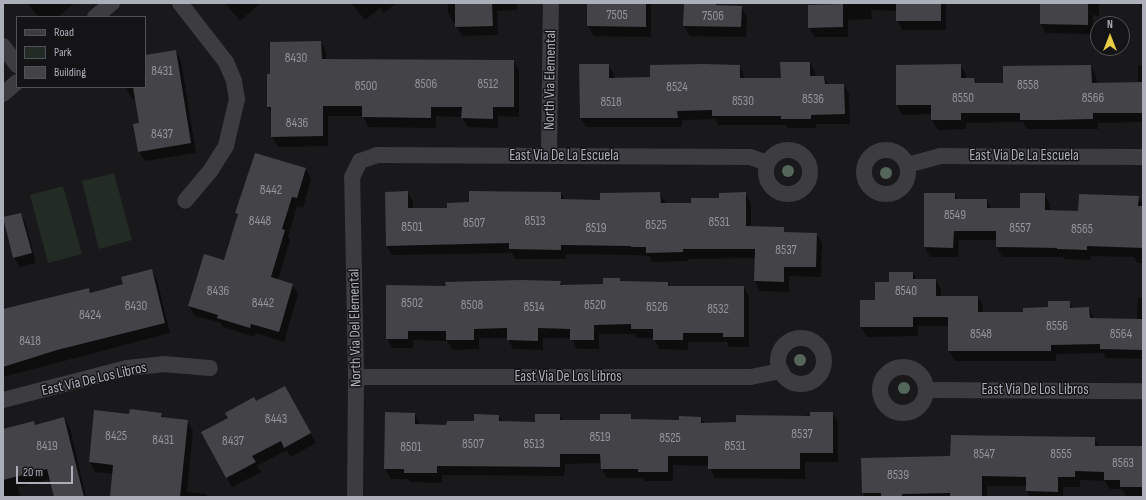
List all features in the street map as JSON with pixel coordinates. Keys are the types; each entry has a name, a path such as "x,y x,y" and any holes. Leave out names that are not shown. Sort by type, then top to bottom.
{"street":[{"path":"97,16 112,3"},
{"path":"180,3 226,62 234,81 237,100 226,146 211,170 185,201"},
{"name":"North Via Elemental","path":"549,156 551,3"},
{"path":"3,46 16,63"},
{"path":"3,94 16,83"},
{"name":"East Via De La Escuela","path":"360,161 377,155 750,157 767,163"},
{"name":"East Via De La Escuela","path":"907,165 940,156 1143,157"},
{"name":"North Via Del Elemental","path":"355,497 356,377 352,177 360,161"},
{"name":"East Via De Los Libros","path":"3,400 126,368 163,364 210,368"},
{"name":"East Via De Los Libros","path":"356,377 750,377 781,371"},
{"name":"East Via De Los Libros","path":"926,390 1143,391"}],"green space":[{"path":"114,173 132,240 99,249 82,181"},
{"path":"63,186 82,254 48,263 30,195"}],"building":[{"path":"455,3 492,3 493,26 455,27"},
{"path":"587,3 646,3 646,27 587,26"},
{"path":"684,3 716,3 716,5 742,6 741,27 683,26"},
{"path":"896,3 941,3 941,21 896,21"},
{"path":"1040,3 1088,3 1088,25 1040,24"},
{"path":"843,4 843,27 808,28 808,5"},
{"path":"321,41 322,59 514,60 514,107 493,107 493,119 461,118 462,107 431,107 431,118 362,117 362,106 323,106 323,136 271,137 271,107 267,107 267,74 270,74 270,42"},
{"path":"176,50 191,143 138,152 133,124 139,123 133,88 146,88 146,55"},
{"path":"780,62 810,62 810,76 824,76 825,84 844,84 845,114 811,115 811,119 781,119 781,116 712,116 712,110 677,111 678,118 580,118 579,64 609,64 609,78 650,77 650,65 704,64 740,65 740,78 781,78"},
{"path":"961,64 961,78 974,78 975,83 1003,83 1003,66 1091,65 1092,83 1143,82 1143,113 1093,113 1093,119 1020,120 1020,113 961,113 961,120 931,120 931,105 896,105 896,65"},
{"path":"255,153 306,168 297,198 292,197 282,229 285,230 271,277 293,284 279,332 251,324 250,328 217,318 218,315 188,306 204,254 224,260 238,214 235,213"},
{"path":"408,191 408,208 447,208 447,203 469,202 469,191 561,192 561,199 600,200 600,193 660,192 661,203 691,203 691,198 719,198 719,193 746,192 746,226 784,227 784,232 817,233 816,267 784,267 784,282 754,281 755,249 683,249 683,252 646,253 646,247 631,246 561,245 561,250 509,249 509,243 386,246 385,192"},
{"path":"924,193 955,193 955,199 987,199 987,208 1020,208 1020,193 1045,193 1045,210 1078,211 1079,194 1139,196 1138,206 1143,206 1143,248 1087,246 1087,250 996,247 996,231 954,231 953,248 924,247"},
{"path":"21,213 32,253 13,258 3,217"},
{"path":"152,269 165,323 57,350 3,367 3,309 89,288 90,293 123,284 121,277"},
{"path":"889,272 913,272 913,279 936,279 936,296 978,296 978,312 1023,312 1023,308 1048,307 1048,301 1070,301 1070,308 1089,307 1090,318 1143,319 1143,350 1100,349 1100,344 1051,345 1051,351 948,351 948,317 913,317 913,327 860,327 860,300 875,300 875,282 889,282"},
{"path":"603,278 620,278 620,281 668,282 668,286 744,286 744,337 723,337 723,333 683,333 683,340 653,340 653,329 631,329 631,324 594,325 594,340 570,340 570,329 538,328 538,341 507,340 507,328 474,329 474,340 446,340 446,331 408,331 408,339 386,339 386,285 446,286 445,282 522,280 561,281 560,285 603,284"},
{"path":"285,386 311,433 284,448 281,441 252,456 256,462 226,478 201,432 228,418 225,413 254,397 256,401"},
{"path":"130,409 162,413 161,417 188,420 180,497 110,497 113,465 89,462 94,410 129,414"},
{"path":"385,412 415,413 415,424 446,425 447,421 474,421 474,414 499,415 499,421 535,422 535,414 560,414 560,420 600,420 600,414 631,414 631,419 679,420 679,416 701,417 701,423 736,422 736,415 810,416 810,412 833,412 833,453 800,453 800,469 708,469 708,456 668,456 668,472 638,472 638,469 601,469 600,454 560,454 560,467 437,466 437,473 404,473 404,469 384,469"},
{"path":"64,417 84,497 54,497 47,469 3,480 3,429 34,421 35,425"},
{"path":"951,435 1095,437 1095,446 1143,446 1143,487 1120,487 1120,480 1104,480 1104,472 1075,471 1075,477 1058,477 1058,492 1026,491 1026,477 982,476 982,497 950,497 950,493 902,494 902,497 881,497 881,493 862,493 861,458 950,456"}]}
